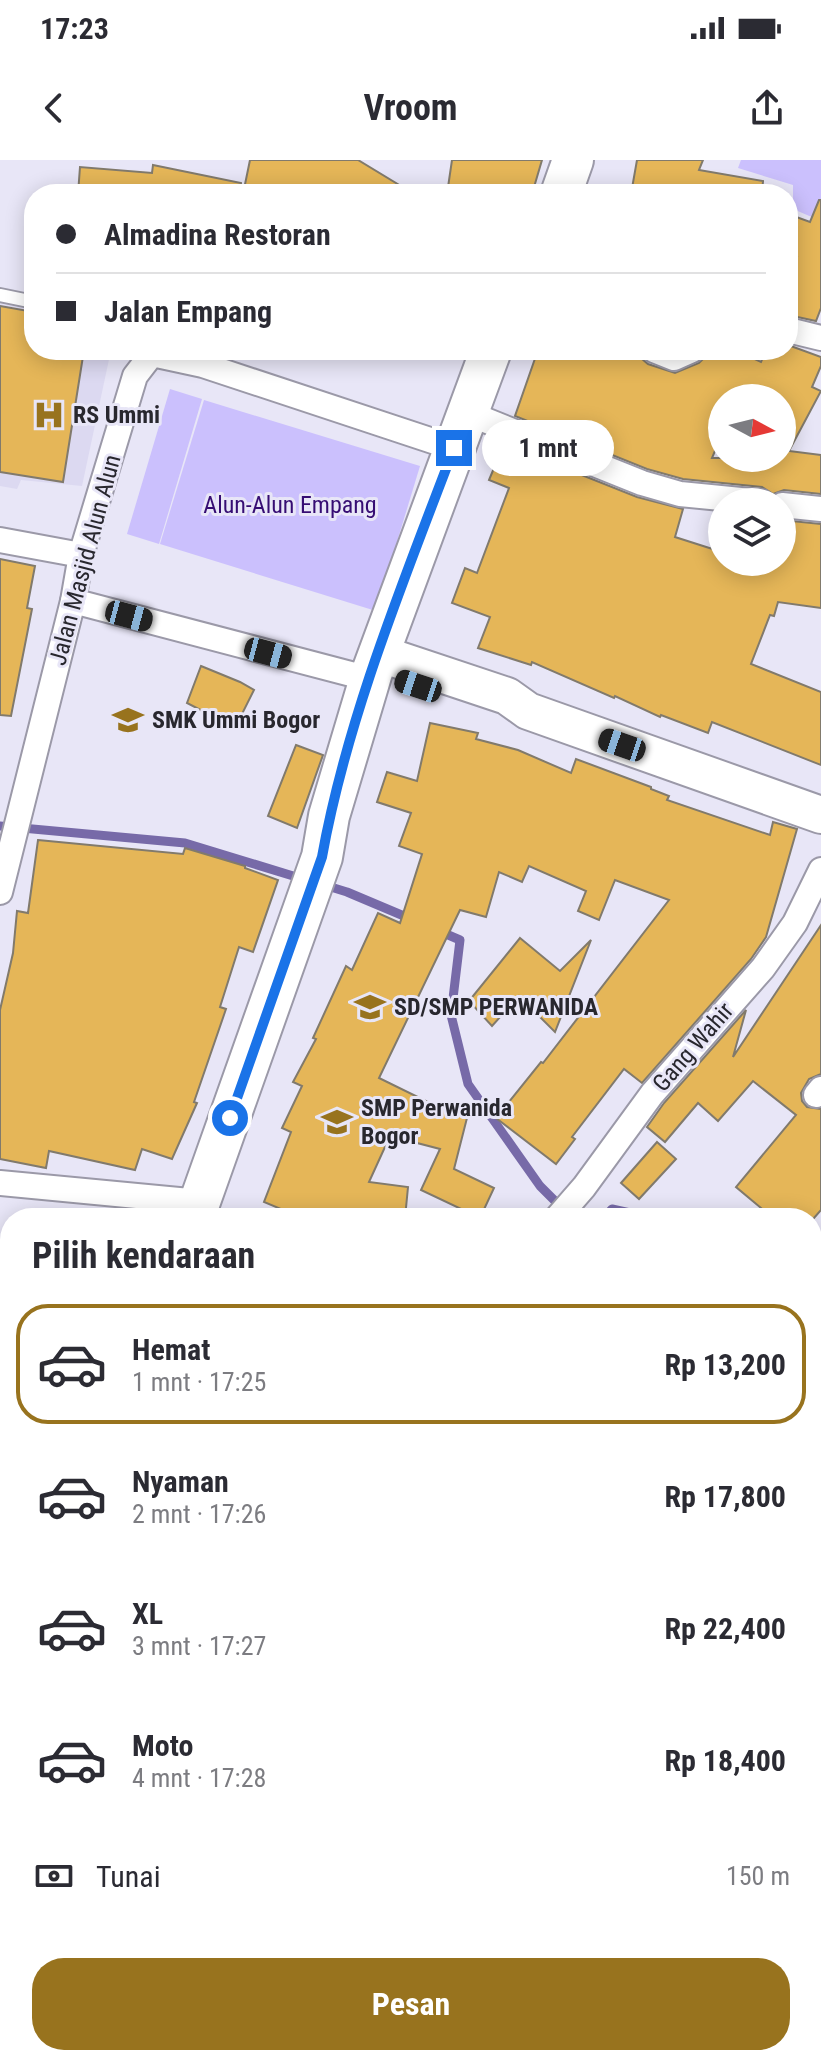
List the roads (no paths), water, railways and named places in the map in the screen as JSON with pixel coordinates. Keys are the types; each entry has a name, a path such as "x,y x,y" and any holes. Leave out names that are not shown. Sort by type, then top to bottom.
{"main road":[{"path":"565,184 573,160"},
{"path":"468,439 488,360"},
{"path":"198,1208 317,872 329,816 381,668 468,439 503,360"},
{"path":"381,668 503,714 528,711 821,815"}],"street":[{"path":"798,332 821,338"},
{"name":"Jalan Masjid Alun Alun","path":"0,892 73,601 81,555 135,376 146,360"},
{"name":"Jalan Masjid Alun Alun","path":"183,360 468,439 680,494 708,497"},
{"path":"796,506 821,509"},
{"path":"0,540 81,555"},
{"path":"73,601 381,668"},
{"name":"Gang Wahir","path":"566,1208 652,1094 763,968 795,923 821,870"},
{"path":"0,1183 182,1208"}],"lane":[{"path":"0,295 24,300"}],"waterway":[{"path":"0,826 185,843 303,879"},
{"path":"321,884 411,919"},
{"path":"439,931 460,940 451,1015 468,1084 540,1186 562,1208"}],"place":[{"name":"RS Ummi","path":"49,415"},
{"name":"SMK Ummi Bogor","path":"128,720"},
{"name":"SD/SMP PERWANIDA","path":"370,1007"},
{"name":"SMP Perwanida Bogor","path":"337,1122"}],"park label":[{"name":"Alun-Alun Empang","path":"290,505"}]}
